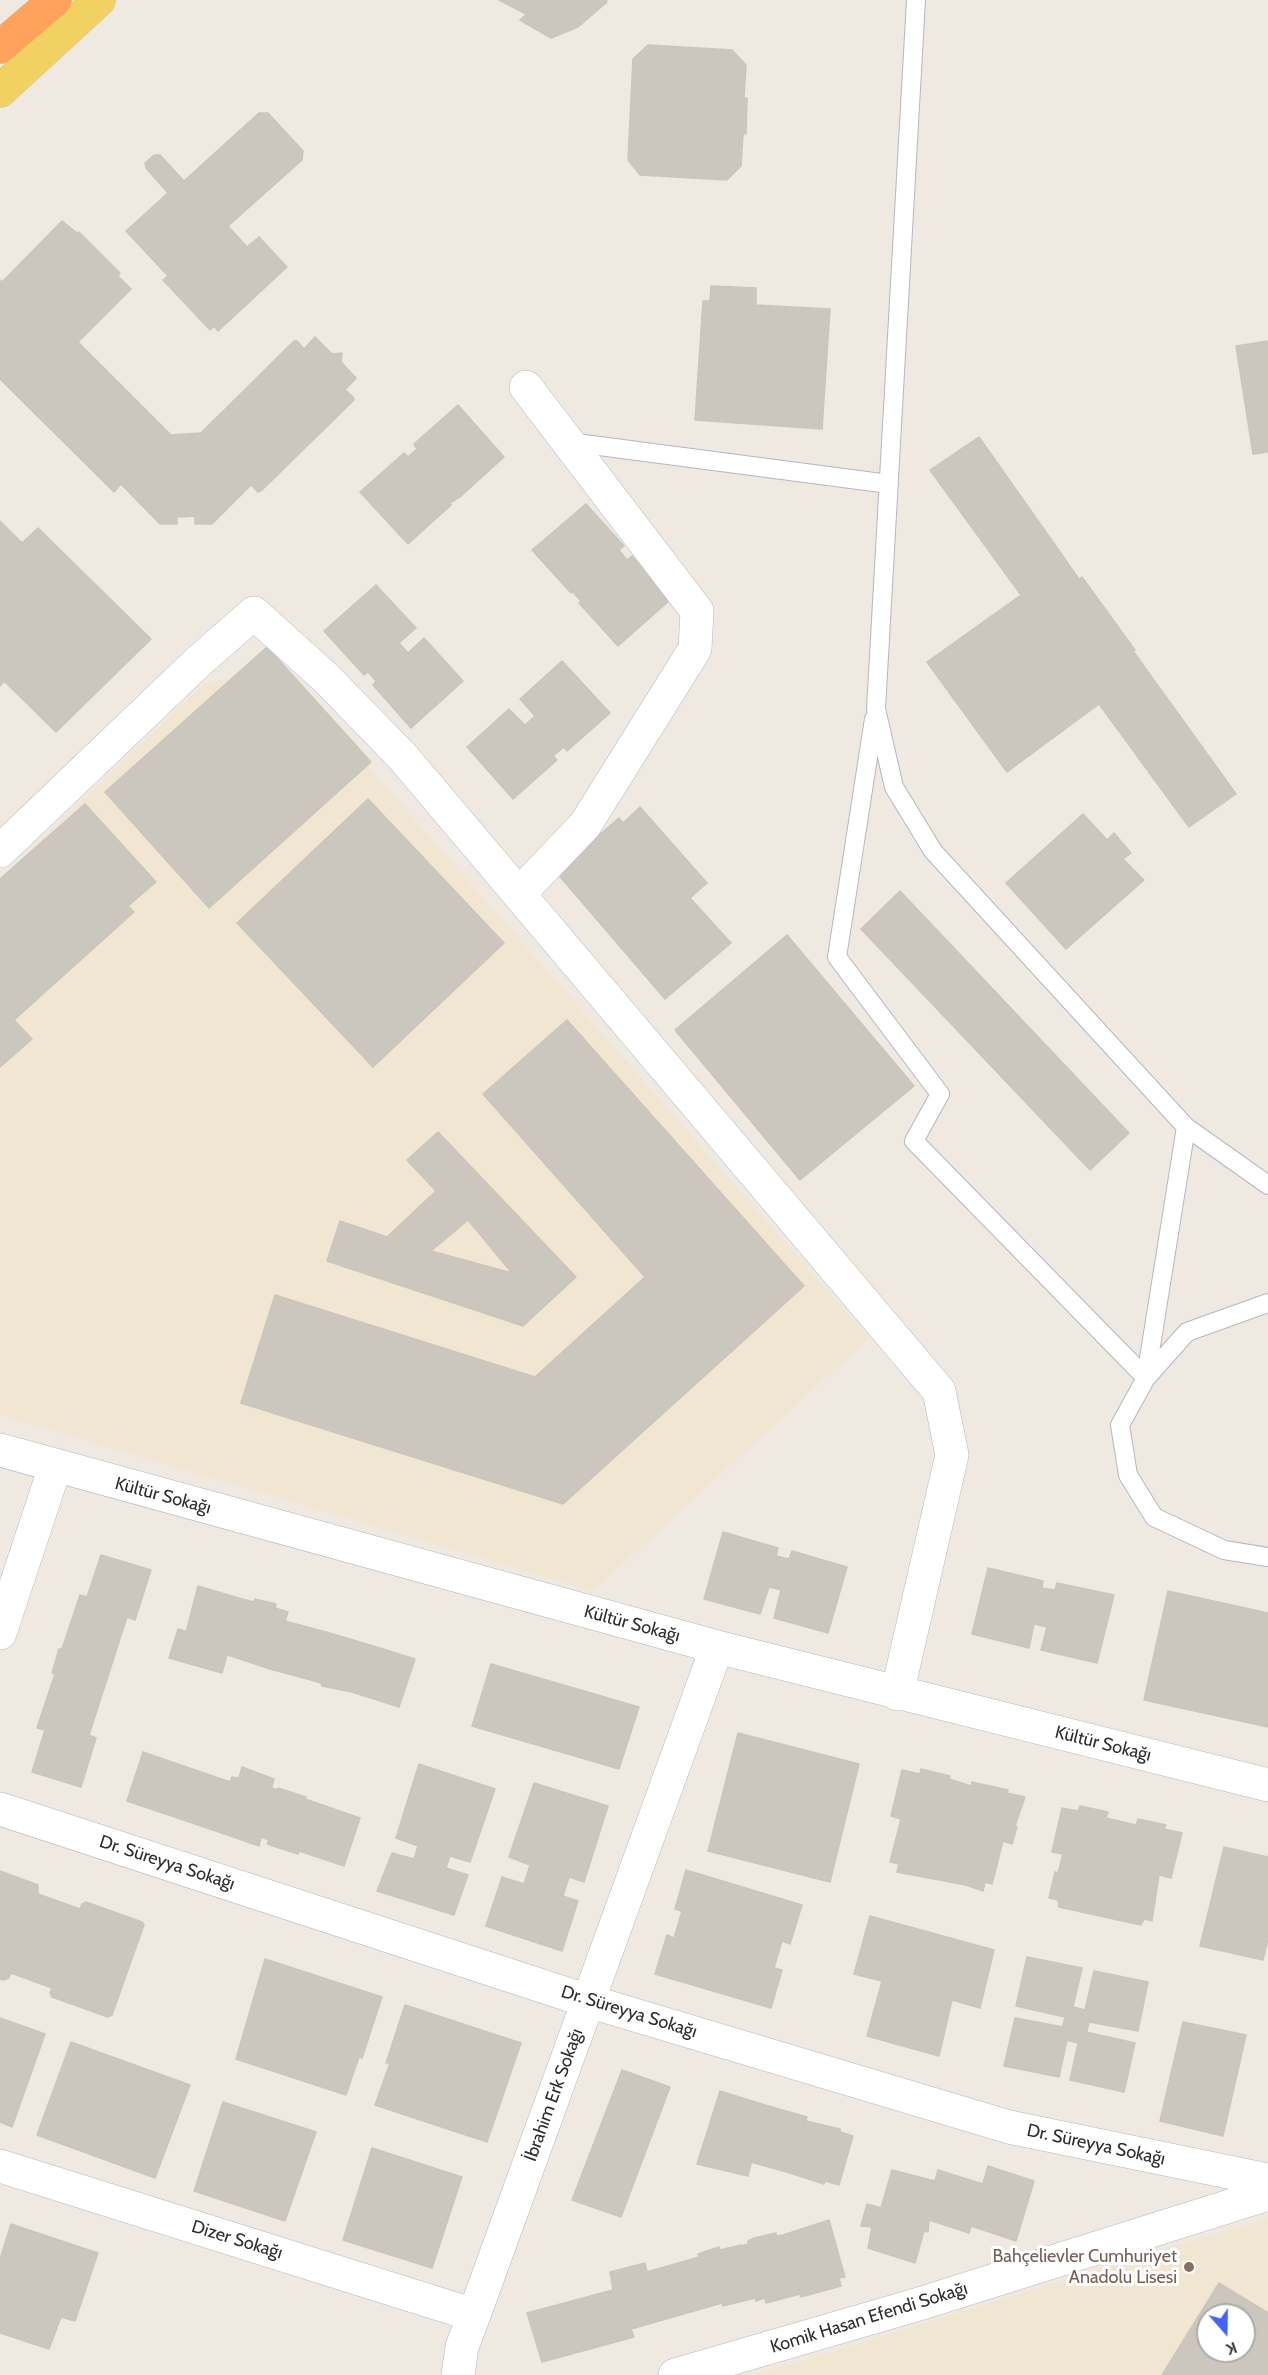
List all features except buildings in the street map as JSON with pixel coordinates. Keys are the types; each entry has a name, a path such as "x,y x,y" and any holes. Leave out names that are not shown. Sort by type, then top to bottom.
{"highway":[{"path":"0,47 55,0"}],"main road":[{"path":"0,91 99,0"}],"street":[{"path":"519,894 585,825 695,649 697,611 526,387"},
{"path":"0,851 199,661 254,613 326,678 402,756 939,1390 952,1455 897,1694"},
{"name":"Kültür Sokağı","path":"0,1450 55,1467 717,1647 897,1694 1268,1785"},
{"path":"0,1633 55,1467"},
{"name":"İbrahim Erk Sokağı","path":"458,2375 462,2347 717,1647"},
{"name":"Dr. Süreyya Sokağı","path":"0,1809 588,2001 1009,2127 1268,2180"},
{"name":"Dizer Sokağı","path":"0,2166 474,2314"},
{"name":"Komik Hasan Efendi Sokağı","path":"675,2375 919,2304 1268,2194"}],"lane":[{"path":"916,0 876,709 837,957 940,1094 914,1141 1146,1378"},
{"path":"568,442 889,484"},
{"path":"876,709 894,787 933,851 1186,1127 1268,1185"},
{"path":"1146,1378 1186,1127"},
{"path":"1268,1303 1187,1332 1146,1378 1120,1425 1128,1474 1154,1517 1224,1550 1268,1557"}],"shaded area":[{"path":"252,672 301,690 869,1338 593,1591 0,1415 0,879 204,684"},
{"name":"Bahçelievler Cumhuriyet Anadolu Lisesi","path":"1268,2218 1268,2375 756,2375"}],"place":[{"name":"Bahçelievler Cumhuriyet Anadolu Lisesi","path":"1189,2267"}]}
